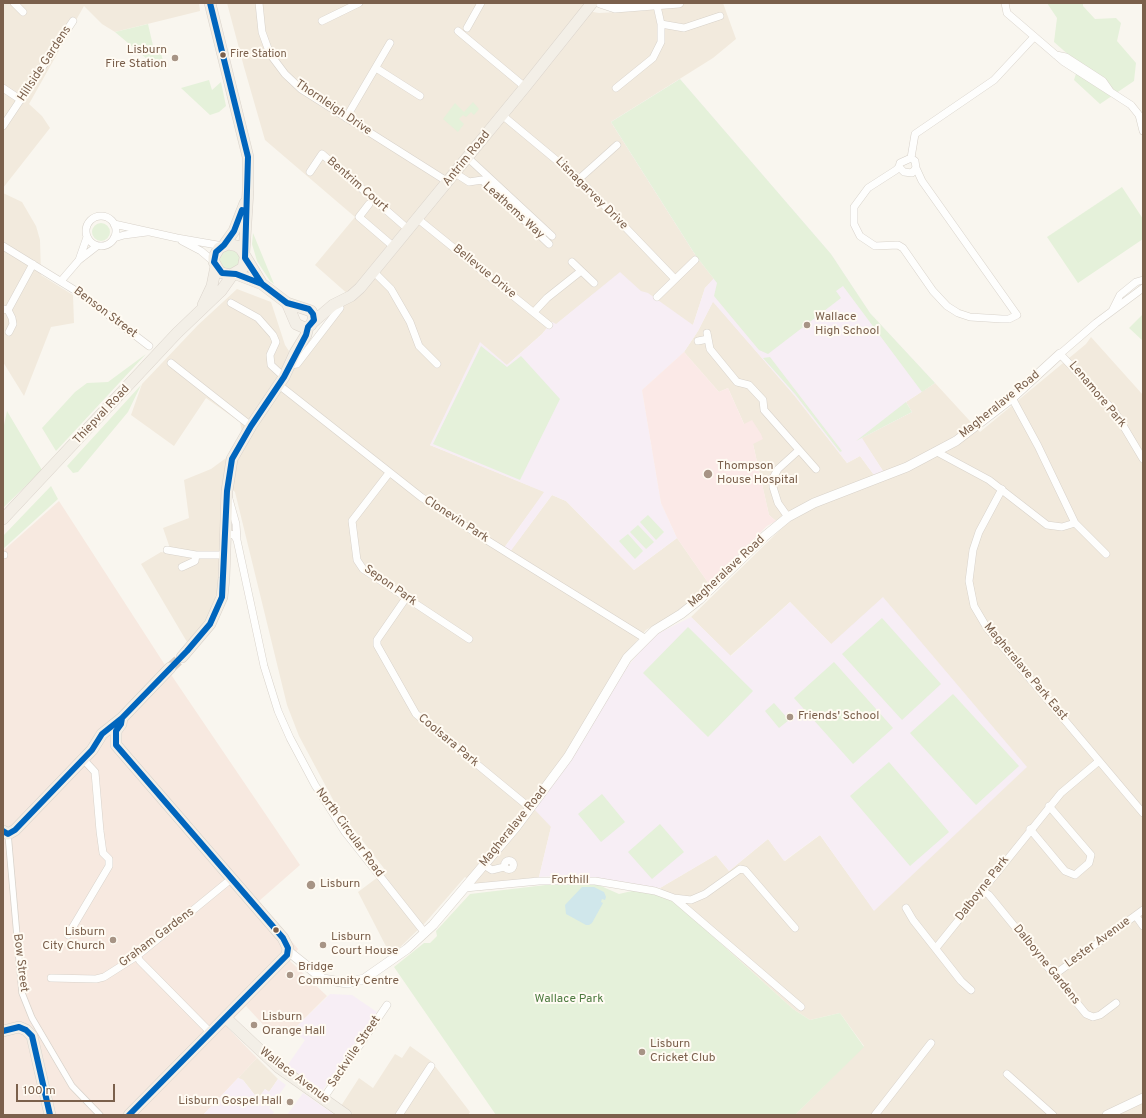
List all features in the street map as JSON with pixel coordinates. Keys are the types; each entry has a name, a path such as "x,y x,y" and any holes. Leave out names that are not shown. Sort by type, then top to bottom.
{"main road":[{"path":"210,3 248,157 248,191 243,268 235,274"},
{"name":"Antrim Road","path":"182,657 206,629 217,610 224,578 227,491 232,459 251,426 282,381 310,325 360,288 418,219 592,3"},
{"path":"248,191 234,231 224,245 216,252 215,264 222,273 235,274 262,284 287,303 304,308 313,314 310,325 301,328 294,320 287,303"},
{"path":"224,245 237,246 262,284"},
{"name":"Thiepval Road","path":"200,311 212,286 215,264"},
{"name":"Thiepval Road","path":"3,520 200,311 221,291 235,274"},
{"name":"Antrim Road","path":"304,308 336,307"},
{"path":"294,320 295,313 304,308"},
{"name":"Antrim Road","path":"294,320 295,353"},
{"path":"5,832 15,830 92,750 102,734 122,718 170,668"},
{"path":"122,718 115,737 116,745 283,938 287,944 288,952 284,959 129,1115"},
{"path":"92,750 104,744 122,752"},
{"name":"Wallace Avenue","path":"226,1018 278,1067 346,1115"},
{"path":"3,1031 23,1028 30,1033 34,1040 50,1115"}],"street":[{"path":"14,3 23,12"},
{"name":"Thornleigh Drive","path":"259,3 262,32 270,54 285,74 301,89 346,118 451,178"},
{"path":"322,21 359,3"},
{"path":"467,28 481,3"},
{"path":"600,3 615,8 657,6 679,3"},
{"path":"1005,3 1007,14 1034,38 1070,67 1130,105 1139,115 1143,131"},
{"path":"616,88 652,58 661,42 661,24 657,6"},
{"path":"661,24 684,28 720,16"},
{"name":"Hillside Gardens","path":"3,126 73,21"},
{"path":"458,31 525,87"},
{"path":"911,158 915,134 994,80 1034,38"},
{"path":"346,118 390,43"},
{"path":"376,68 420,96"},
{"path":"3,88 21,100"},
{"name":"Lisnagarvey Drive","path":"502,115 579,179 675,280"},
{"path":"579,179 617,145"},
{"name":"Bentrim Court","path":"310,172 322,154 409,230"},
{"path":"467,157 552,236"},
{"path":"911,158 915,162 922,181 1017,315 1009,319 1002,319 970,317 958,313 947,306 933,291 903,248 898,245 875,246 860,236 854,224 854,208 868,188 899,167 900,163 911,158"},
{"path":"899,167 908,173 915,172 916,168"},
{"name":"Leathems Way","path":"451,178 469,182 482,180 549,244"},
{"name":"Bentrim Court","path":"369,204 359,217 394,247"},
{"path":"114,224 116,228 114,238 109,244 98,246 91,243 87,237 86,227 91,220 96,217 106,217 114,224 177,238 224,245"},
{"name":"Bellevue Drive","path":"418,219 549,325"},
{"path":"114,238 124,235 154,232"},
{"name":"Benson Street","path":"79,260 87,237"},
{"path":"177,238 201,251 215,264"},
{"name":"Benson Street","path":"3,246 61,281 104,310 149,346"},
{"name":"Benson Street","path":"61,281 79,260 98,246"},
{"path":"657,297 695,260"},
{"path":"572,262 594,282"},
{"path":"9,332 13,324 5,309 33,264"},
{"path":"534,312 547,298 581,271"},
{"path":"374,272 391,289 410,322 419,346 436,364"},
{"name":"Magheralave Road","path":"1112,311 1120,295 1136,282 1143,280"},
{"name":"Magheralave Road","path":"1112,311 1123,299 1143,283"},
{"name":"Magheralave Road","path":"288,952 316,974 329,981 347,983 364,979 395,958 425,933 465,888 530,808 568,757 624,662 646,638 700,599 765,536 788,517 814,503 894,473 937,452 974,429 1012,398 1060,354 1112,311 1143,288"},
{"name":"Magheralave Road","path":"1112,311 1128,306 1143,294"},
{"name":"Clonevin Park","path":"231,303 258,318 273,335 276,342 270,355 271,365 282,381 389,473 421,497 485,540 646,638"},
{"path":"290,365 297,364 321,334 336,307"},
{"path":"310,325 321,334"},
{"path":"698,341 707,336 710,349 714,355 738,382 749,384 763,400 764,410 816,469"},
{"name":"Lenamore Park","path":"1060,354 1115,412 1143,459"},
{"path":"171,363 251,426"},
{"path":"1012,398 1038,446 1075,523 1106,554"},
{"path":"788,517 778,503 774,492 774,478 778,469 799,450"},
{"path":"937,452 983,476 1002,489 1047,525 1062,527 1075,523"},
{"name":"Sepon Park","path":"389,473 352,521 357,560 363,569 469,639"},
{"name":"Magheralave Park East","path":"1002,489 984,520 974,546 968,581 974,606 987,628 1143,813"},
{"name":"North Circular Road","path":"227,491 236,524 237,540 264,666 278,710 290,738 315,785 346,832 425,933"},
{"path":"226,533 234,535 237,540"},
{"path":"167,550 196,555 225,555"},
{"path":"182,567 195,561 196,555"},
{"name":"Coolsara Park","path":"406,598 377,640 377,645 416,714 530,808"},
{"path":"68,936 109,866 109,859 103,853 95,772 83,759"},
{"name":"Dalboyne Park","path":"936,948 1030,829 1061,793 1099,761"},
{"path":"1030,829 1065,871 1076,875 1089,864 1091,854 1050,806"},
{"name":"Bow Street","path":"5,832 22,993 32,1018 72,1086 100,1115"},
{"path":"484,865 492,870 504,867"},
{"name":"Forthill","path":"465,888 539,881 595,881 655,891 674,898 691,900 705,894 740,869 745,870 795,928"},
{"name":"Graham Gardens","path":"51,978 96,979 104,977 137,956 231,879"},
{"name":"Dalboyne Gardens","path":"982,890 989,895 1086,1014 1093,1018 1100,1015 1116,1003"},
{"name":"Forthill","path":"674,898 802,1007"},
{"path":"906,908 913,920 971,990"},
{"name":"Lester Avenue","path":"1054,975 1143,910"},
{"path":"1136,916 1143,926"},
{"path":"137,956 140,961 211,1033"},
{"name":"Sackville Street","path":"323,1099 388,1005"},
{"path":"877,1114 931,1042"},
{"path":"399,1115 431,1066"},
{"path":"1007,1074 1054,1115"},
{"path":"1107,1115 1143,1098"}],"shaded area":[{"path":"3,3 199,3 200,11 115,32 102,24 84,6 29,104 42,116 50,128 3,188"},
{"path":"227,3 585,3 581,10 599,13 652,10 682,3 723,3 736,39 713,58 611,122 696,256 714,279 705,288 693,325 595,293 556,325 552,322 542,334 507,365 430,445 545,492 504,548 510,551 552,495 566,501 634,570 677,538 709,584 682,609 646,630 622,658 551,827 539,877 486,885 475,883 465,877 425,923 391,956 358,892 386,871 338,809 299,736 287,705 235,492 224,481 220,581 212,609 202,628 187,642 141,564 161,552 172,554 163,528 189,518 184,480 211,469 226,458 234,449 242,432 240,422 206,398 174,446 131,415 142,384 198,325 237,289 271,302 285,345 297,363 350,296 315,265 355,217 265,140"},
{"name":"Wallace High School","path":"680,79 831,254 870,313 935,383 906,402 912,412 862,438 883,471 874,475 860,456 847,463 794,395 713,302 698,331 684,352 642,390 661,503 677,538 634,570 566,501 552,495 510,552 504,548 544,492 430,445 480,342 507,365 542,334 552,322 556,324 620,272 641,291 648,293 693,325 705,288 714,278 696,256 611,122"},
{"path":"3,193 22,202 36,226 40,240 41,275 73,295 74,323 51,327 24,396 3,362"},
{"path":"713,301 794,395 847,463 860,456 874,475 883,471 861,438 912,412 906,402 935,383 980,432 1086,344 1091,337 1143,395 1143,1115 795,1115 864,1046 840,1013 810,1020 793,1009 660,888 716,855 729,871 768,839 785,861 820,835 874,910 831,644 790,602 730,656 691,617 783,527 769,515 753,444 728,388 719,392 684,352 698,331"},
{"name":"Thompson House Hospital","path":"684,352 719,392 728,388 744,424 752,420 761,434 763,439 753,444 769,515 776,521 767,526 709,584 677,538 661,503 642,390"},
{"path":"59,501 174,679 300,865 259,901 298,949 290,961 327,996 287,1036 278,1025 271,1032 269,1031 246,1006 226,1026 257,1058 203,1115 3,1115 3,551"},
{"name":"Friends' School","path":"883,597 1027,767 874,911 820,835 784,861 768,839 729,871 716,855 660,888 595,878 558,876 539,877 551,827 534,809 561,772 628,666 653,636 691,617 731,656 790,602 831,644"},
{"path":"330,994 352,995 377,1012 322,1091 287,1066 305,1040 292,1031"},
{"path":"410,1046 431,1061 470,1112 468,1115 354,1115 341,1106 359,1078 373,1088 395,1054 402,1058"},
{"path":"257,1058 278,1079 269,1092 265,1089 258,1099 243,1080 238,1078"},
{"path":"238,1078 243,1080 258,1099 265,1089 269,1092 278,1079 286,1085 269,1108 274,1112 272,1115 203,1115"},
{"path":"303,1093 335,1115 287,1115"}],"green space":[{"path":"1047,3 1083,3 1083,6 1095,19 1116,18 1121,23 1117,41 1136,63 1134,81 1100,104 1074,80 1079,64 1054,42 1057,18"},
{"path":"148,24 154,50 160,49 164,65 160,70 115,32"},
{"path":"680,79 831,254 870,313 935,383 922,392 843,286 836,291 841,298 768,354 759,350 714,296 717,283 696,256 611,122"},
{"path":"209,80 212,90 221,82 226,106 219,112 210,115 181,88"},
{"path":"473,102 479,109 474,115 471,112 466,117 463,115 459,119 464,124 458,132 443,119 455,103 464,112"},
{"path":"1122,187 1143,219 1143,239 1078,283 1047,237"},
{"path":"101,223 107,226 110,232 107,238 101,241 95,238 92,232 95,226"},
{"path":"253,233 274,284 270,281 257,261 252,244"},
{"path":"225,249 236,251 240,257 237,268 223,270 218,257"},
{"path":"1143,314 1143,341 1129,328"},
{"path":"481,346 507,367 521,356 560,399 520,480 433,444"},
{"path":"146,354 56,451 42,428 75,392 87,383 108,382"},
{"path":"770,357 842,451 840,452 795,394 763,358"},
{"path":"141,385 128,412 78,472 73,473 67,466"},
{"path":"906,402 912,412 856,441"},
{"path":"7,411 42,470 3,508 3,430"},
{"path":"51,486 58,499 3,549 3,536"},
{"path":"648,515 664,532 656,540 640,522"},
{"path":"638,525 654,542 646,549 630,532"},
{"path":"628,534 643,551 635,559 619,541"},
{"path":"882,618 941,684 902,720 842,654"},
{"path":"688,627 753,691 708,737 643,673"},
{"path":"834,662 893,728 853,764 794,698"},
{"path":"953,694 1019,766 976,805 910,733"},
{"path":"774,703 789,720 779,728 765,711"},
{"path":"889,762 949,832 910,866 850,796"},
{"path":"602,794 625,822 601,842 578,814"},
{"path":"660,824 684,852 652,879 628,852"},
{"name":"Wallace Park","path":"594,883 619,894 636,890 654,893 673,900 793,1009 810,1020 840,1013 864,1047 795,1115 496,1115 394,967 424,943 430,943 437,936 436,931 470,894 554,884"}],"water":[{"path":"582,887 594,887 604,892 606,897 605,900 602,899 601,902 603,903 592,923 589,925 586,925 566,914 565,905"}],"tunnel":[{"path":"170,668 182,657"}],"transit line":[{"path":"3,831 8,834 15,830 92,750 102,734 122,718 187,651 210,624 222,597 227,491 232,459 251,426 284,377 306,335 308,327 314,320 313,314 309,309 287,303 262,284 245,258 248,157 210,3"},
{"path":"242,210 234,231 224,245 216,252 214,262 222,273 236,274 262,284"},
{"path":"122,718 121,724 116,731 116,745 283,938 288,948 287,955 129,1115"},
{"path":"3,1031 19,1027 26,1030 32,1036 50,1115"}],"place":[{"name":"Fire Station","path":"223,55"},
{"name":"Lisburn Fire Station","path":"175,58"},
{"name":"Wallace High School","path":"807,325"},
{"name":"Thompson House Hospital","path":"708,474"},
{"name":"Friends' School","path":"790,717"},
{"name":"Lisburn","path":"311,885"},
{"name":"Lisburn City Church","path":"113,940"},
{"name":"Lisburn Court House","path":"323,945"},
{"name":"Bridge Community Centre","path":"290,975"},
{"name":"Lisburn Orange Hall","path":"254,1025"},
{"name":"Lisburn Cricket Club","path":"642,1052"},
{"name":"Lisburn Gospel Hall","path":"290,1102"}]}
